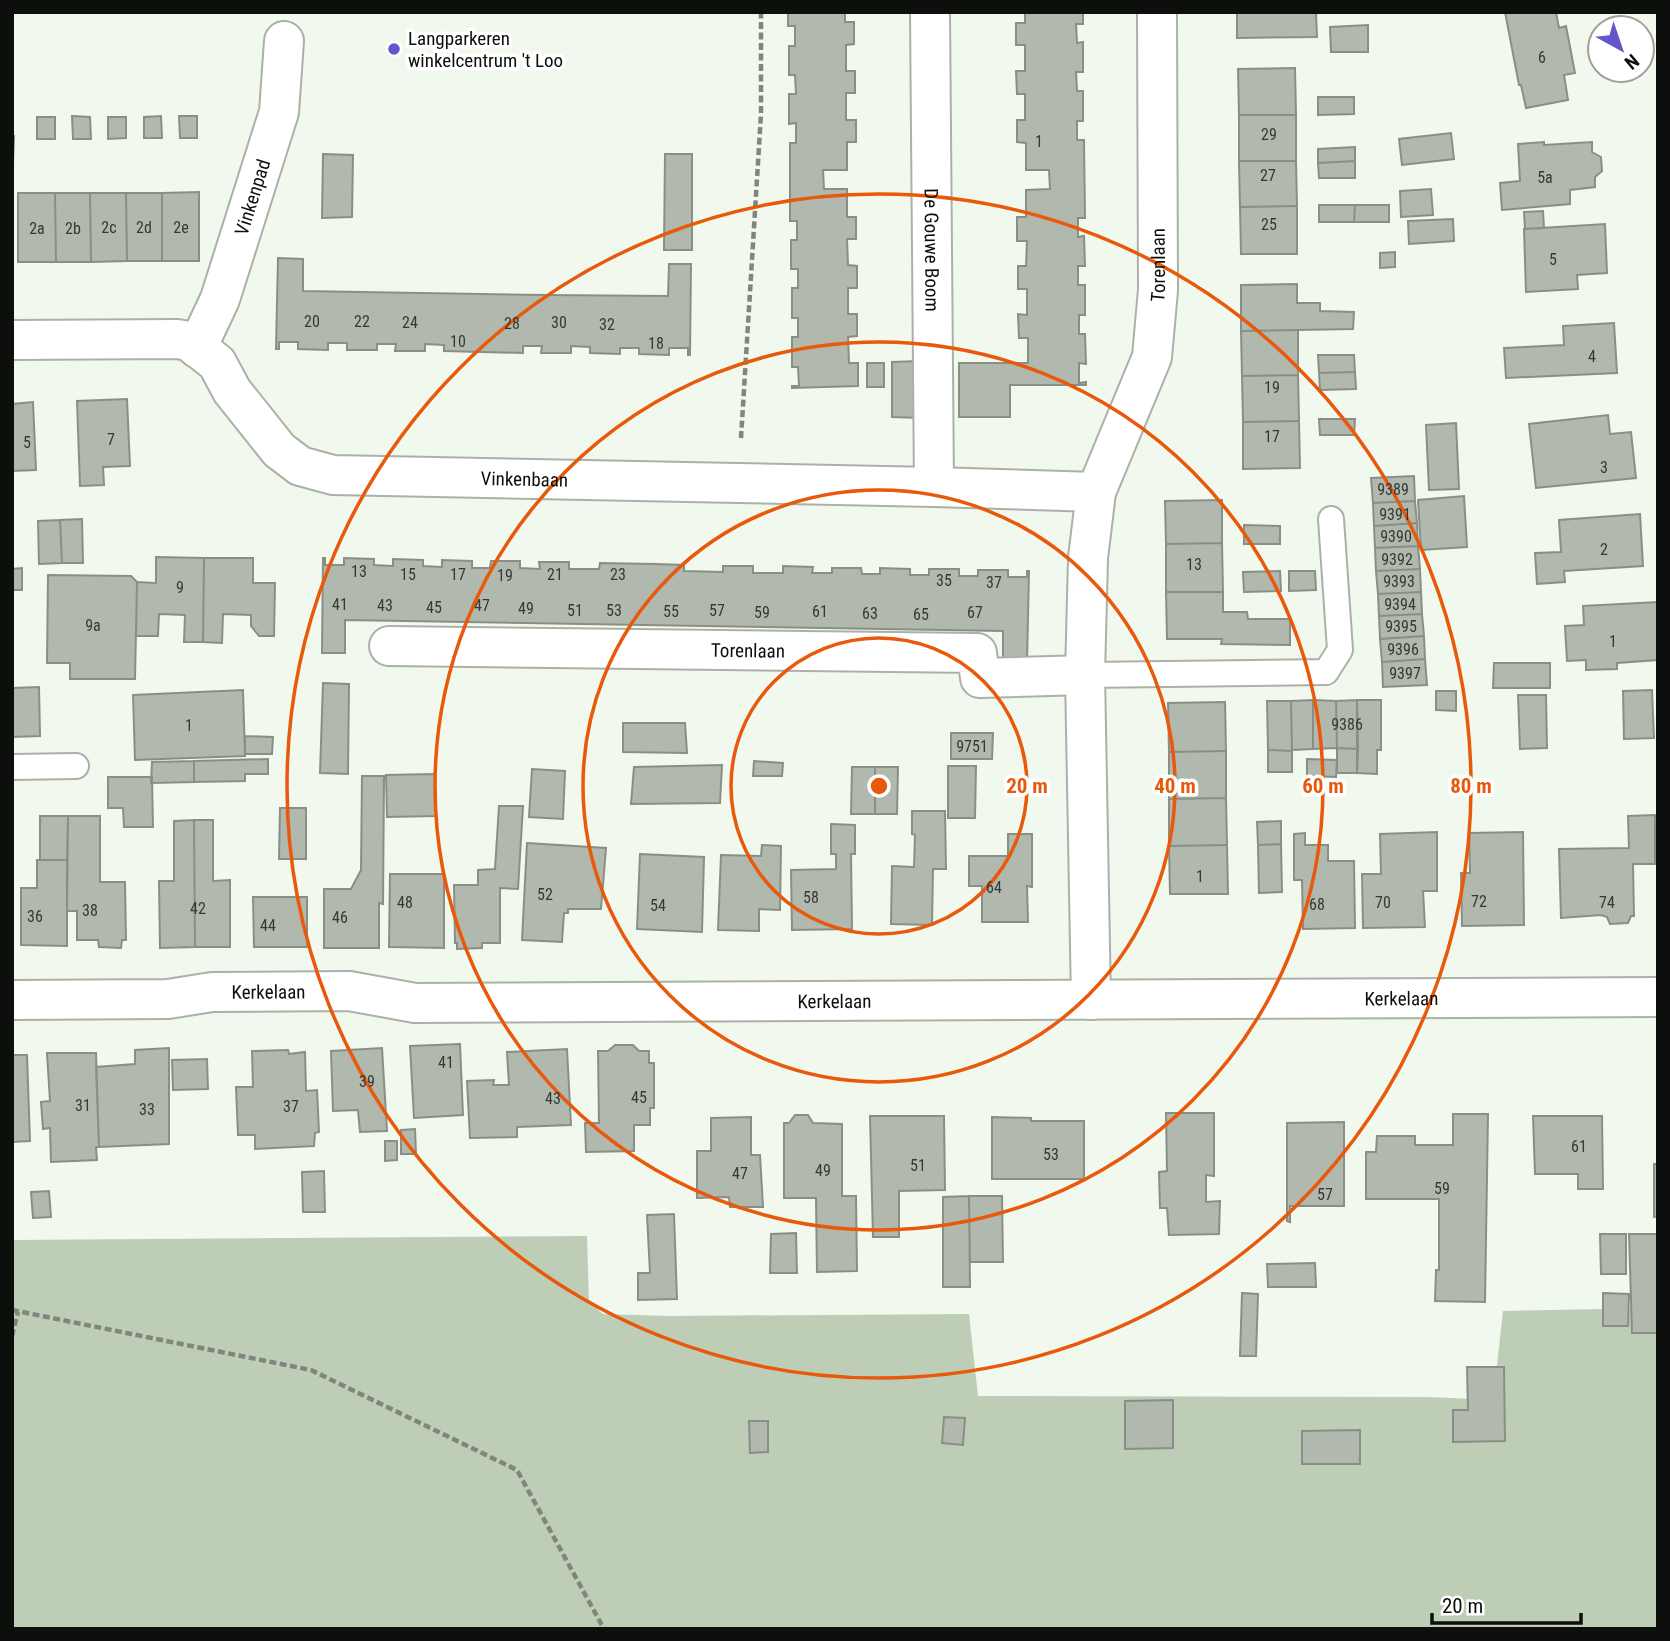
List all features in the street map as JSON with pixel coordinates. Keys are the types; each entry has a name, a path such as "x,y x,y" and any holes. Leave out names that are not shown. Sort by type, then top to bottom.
{"street":[{"name":"De Gouwe Boom","path":"930,12 934,486"},
{"name":"Torenlaan","path":"1091,1000 1085,675 1088,558 1096,492 1152,357 1158,290 1157,12"},
{"name":"Vinkenpad","path":"197,348 220,299 279,112 284,41"},
{"name":"Vinkenbaan","path":"12,340 177,338 189,341 217,363 232,391 279,450 300,466 333,475 934,486 1096,492"},
{"name":"Torenlaan","path":"389,646 977,653 980,678 1085,675"},
{"name":"Kerkelaan","path":"12,1000 168,999 212,992 349,991 415,1003 1658,997"}],"lane":[{"name":"Torenlaan","path":"1085,675 1326,672 1340,650 1331,519"},
{"path":"12,767 76,766"}],"path":[{"path":"738,483 761,114 761,12"},
{"path":"12,1336 15,1311 311,1370 517,1470 604,1629"}],"green space":[{"path":"587,1236 589,1302 603,1314 969,1314 978,1396 1430,1397 1493,1400 1503,1311 1658,1308 1658,1629 12,1629 12,1240"}],"building":[{"path":"788,12 845,12 845,22 854,22 854,44 846,45 846,71 855,71 855,93 846,93 846,120 856,120 856,142 847,142 847,170 823,170 824,189 847,189 847,217 856,217 856,239 847,239 848,265 857,266 857,288 848,288 848,314 857,314 857,336 848,337 849,363 858,363 858,386 792,388 799,386 798,367 792,367 792,337 798,337 798,318 792,318 792,288 798,288 798,269 791,269 791,240 797,240 797,221 790,221 790,143 796,143 796,123 789,124 789,94 796,94 795,75 789,75 789,46 795,46 795,26 788,26"},
{"path":"1025,12 1083,12 1083,24 1076,24 1077,43 1083,42 1083,72 1076,72 1077,91 1083,91 1083,121 1077,121 1077,140 1084,140 1085,218 1078,218 1078,237 1084,236 1085,266 1078,266 1078,285 1085,285 1085,315 1079,315 1079,334 1085,334 1086,364 1079,363 1079,383 1086,382 1086,385 1010,385 1010,417 959,417 959,363 1028,363 1028,338 1019,338 1018,314 1027,315 1027,289 1018,289 1018,266 1026,266 1027,241 1017,241 1017,217 1026,217 1026,190 1050,189 1049,170 1026,170 1026,143 1017,142 1017,120 1025,120 1025,94 1017,94 1016,71 1025,71 1025,45 1016,45 1016,23 1025,23"},
{"path":"1237,12 1316,12 1317,37 1237,38"},
{"path":"1505,12 1556,12 1559,28 1566,26 1575,73 1564,75 1568,100 1526,108"},
{"path":"1368,25 1368,52 1331,52 1330,27"},
{"path":"1295,68 1296,115 1239,115 1238,69"},
{"path":"1318,97 1354,97 1354,114 1318,115"},
{"path":"1239,115 1296,115 1296,161 1239,161"},
{"path":"72,116 90,117 91,139 73,139"},
{"path":"161,116 162,138 144,138 144,117"},
{"path":"179,116 197,116 197,138 180,138"},
{"path":"37,117 55,117 55,139 37,139"},
{"path":"108,117 126,117 126,138 108,139"},
{"path":"1451,133 1454,159 1402,165 1399,139"},
{"path":"12,136 14,136 12,191"},
{"path":"1544,142 1544,145 1592,142 1592,152 1601,157 1602,171 1595,177 1595,187 1570,190 1570,204 1502,210 1500,183 1520,181 1518,144"},
{"path":"1355,147 1355,161 1318,163 1318,149"},
{"path":"323,154 353,155 352,217 322,218"},
{"path":"665,154 692,154 692,250 664,250"},
{"path":"1239,161 1296,161 1297,206 1240,207"},
{"path":"1355,161 1355,178 1319,178 1318,163"},
{"path":"1431,189 1433,215 1401,217 1400,191"},
{"path":"199,192 199,261 162,261 162,193"},
{"path":"18,193 55,193 56,262 18,262"},
{"path":"55,193 90,193 91,262 56,262"},
{"path":"90,193 126,193 127,261 91,262"},
{"path":"126,193 162,193 162,261 127,261"},
{"path":"1319,205 1355,205 1354,222 1319,222"},
{"path":"1355,205 1389,205 1389,222 1354,222"},
{"path":"1297,206 1297,254 1241,254 1240,207"},
{"path":"1543,211 1544,228 1525,229 1524,212"},
{"path":"1453,219 1454,241 1409,244 1408,221"},
{"path":"1605,224 1607,273 1577,275 1578,289 1526,292 1524,229"},
{"path":"1395,252 1395,267 1380,268 1380,253"},
{"path":"278,258 303,259 303,291 545,295 668,296 669,264 691,264 690,355 688,348 669,348 669,355 639,354 639,348 620,348 620,354 590,353 590,347 571,346 571,353 541,353 542,346 523,346 523,353 444,351 444,345 425,344 425,351 395,351 396,344 377,344 377,350 347,350 347,343 328,343 328,350 298,349 298,342 279,342 279,349 276,349"},
{"path":"1297,284 1297,303 1320,303 1320,311 1354,312 1353,329 1241,331 1241,285"},
{"path":"1614,323 1617,373 1506,378 1504,348 1564,345 1563,326"},
{"path":"1298,330 1298,375 1242,376 1241,331"},
{"path":"1318,355 1354,355 1355,372 1319,373"},
{"path":"919,361 920,418 892,417 892,362"},
{"path":"867,363 884,363 884,387 867,387"},
{"path":"1355,372 1356,389 1320,390 1319,373"},
{"path":"1298,375 1299,421 1243,422 1242,376"},
{"path":"127,399 130,466 103,467 104,485 80,486 77,401"},
{"path":"33,402 36,470 12,471 12,404"},
{"path":"1608,415 1610,434 1631,432 1636,478 1536,488 1529,424"},
{"path":"1319,419 1355,419 1354,435 1320,435"},
{"path":"1299,421 1300,468 1243,469 1243,422"},
{"path":"1456,423 1459,489 1429,490 1426,425"},
{"path":"1414,476 1415,501 1373,503 1371,478"},
{"path":"1464,496 1467,547 1421,550 1418,500"},
{"path":"1222,500 1222,543 1166,544 1165,501"},
{"path":"1415,501 1417,523 1374,526 1373,503"},
{"path":"1640,514 1643,566 1564,571 1565,582 1537,584 1535,553 1561,552 1559,520"},
{"path":"82,519 83,563 62,563 60,520"},
{"path":"60,520 62,563 39,564 38,521"},
{"path":"1417,523 1418,546 1375,548 1374,526"},
{"path":"1244,525 1280,526 1280,544 1244,544"},
{"path":"1222,543 1223,592 1166,592 1166,544"},
{"path":"1418,546 1420,569 1376,571 1375,548"},
{"path":"156,557 204,558 203,642 184,642 185,615 159,614 158,636 136,636 137,582 156,583"},
{"path":"204,558 253,558 253,583 275,583 274,636 259,636 251,626 251,615 223,614 222,643 203,642"},
{"path":"323,558 325,565 344,565 344,558 374,559 374,565 393,566 393,559 423,560 423,566 442,567 442,560 472,561 472,568 490,568 491,561 520,561 520,568 540,569 539,562 569,562 569,569 599,569 600,563 655,564 684,565 684,571 723,572 723,566 753,566 753,573 783,573 783,566 813,567 812,573 832,573 832,568 861,568 862,574 880,574 880,568 910,569 910,575 929,575 929,569 959,569 959,576 978,576 978,570 1008,570 1008,577 1027,577 1029,571 1027,664 1003,664 1003,631 345,620 345,653 322,653"},
{"path":"22,568 22,590 12,590 12,569"},
{"path":"1420,569 1421,592 1378,594 1376,571"},
{"path":"1280,571 1281,591 1244,592 1243,572"},
{"path":"1289,571 1315,571 1316,590 1289,591"},
{"path":"48,575 131,576 137,582 135,679 70,679 70,663 47,663"},
{"path":"1166,592 1223,592 1223,612 1247,612 1248,619 1290,619 1290,645 1221,644 1222,639 1167,639"},
{"path":"1421,592 1422,614 1379,616 1378,594"},
{"path":"1658,602 1658,660 1617,663 1617,669 1586,670 1586,660 1567,661 1565,626 1584,625 1583,606"},
{"path":"1422,614 1424,636 1380,639 1379,616"},
{"path":"1424,636 1425,659 1382,662 1380,639"},
{"path":"1425,659 1427,685 1383,687 1382,662"},
{"path":"1494,663 1550,663 1550,688 1493,688"},
{"path":"323,683 349,684 348,774 320,773"},
{"path":"39,687 40,736 12,737 12,688"},
{"path":"243,690 245,756 135,760 133,695"},
{"path":"1652,690 1654,738 1624,739 1623,691"},
{"path":"1436,691 1456,691 1456,711 1436,710"},
{"path":"1518,695 1546,695 1547,748 1520,749"},
{"path":"1313,700 1313,749 1292,750 1291,701"},
{"path":"1313,700 1336,701 1337,748 1313,749"},
{"path":"1357,700 1358,749 1337,748 1336,701"},
{"path":"1357,700 1381,700 1381,750 1377,750 1377,774 1357,773"},
{"path":"1267,701 1291,701 1292,751 1268,750"},
{"path":"1225,702 1226,751 1169,752 1168,703"},
{"path":"623,723 685,723 687,753 623,752"},
{"path":"951,733 993,733 992,759 951,759"},
{"path":"245,736 273,737 272,754 245,754"},
{"path":"1337,748 1358,749 1357,773 1337,773"},
{"path":"1268,750 1292,751 1292,772 1268,772"},
{"path":"1226,751 1226,798 1169,799 1169,752"},
{"path":"268,759 268,774 245,774 245,781 194,782 194,761"},
{"path":"1307,759 1337,760 1336,777 1307,776"},
{"path":"194,761 194,782 151,783 152,762"},
{"path":"754,761 783,763 782,776 753,776"},
{"path":"722,765 720,803 631,804 634,767"},
{"path":"948,766 976,766 975,818 948,818"},
{"path":"852,767 875,767 875,814 851,814"},
{"path":"875,767 898,767 897,814 875,814"},
{"path":"532,769 565,771 563,819 529,817"},
{"path":"435,774 436,816 387,817 386,775"},
{"path":"362,776 384,776 383,904 379,903 379,948 324,948 324,889 351,889 361,870"},
{"path":"108,777 152,777 153,827 124,827 123,808 108,808"},
{"path":"1226,798 1227,845 1169,846 1169,799"},
{"path":"499,806 523,806 518,889 500,888 500,943 482,943 482,948 457,949 454,885 478,885 478,870 495,869"},
{"path":"280,808 306,808 306,859 279,859"},
{"path":"912,811 945,811 946,869 933,869 932,925 891,924 892,866 914,867 915,835 912,834"},
{"path":"1655,815 1655,864 1633,864 1634,916 1631,916 1628,923 1610,924 1607,917 1601,915 1561,918 1559,849 1629,848 1628,816"},
{"path":"40,816 68,816 67,860 40,860"},
{"path":"68,816 100,816 100,882 125,882 126,940 122,940 121,948 99,947 98,940 77,940 77,911 67,911"},
{"path":"194,820 195,947 160,948 159,881 174,881 174,821"},
{"path":"194,820 213,820 213,881 230,880 230,947 195,947"},
{"path":"1281,821 1281,844 1258,845 1257,822"},
{"path":"831,824 855,825 855,854 851,854 852,929 792,930 791,870 836,869 836,854 831,854"},
{"path":"1437,832 1437,891 1423,891 1425,927 1363,928 1362,874 1381,874 1380,834"},
{"path":"1523,832 1524,925 1462,926 1461,873 1470,873 1469,833"},
{"path":"1305,833 1305,845 1328,845 1328,861 1354,861 1355,928 1303,929 1302,880 1294,880 1294,834"},
{"path":"1008,834 1032,834 1032,887 1027,886 1028,922 982,922 982,886 969,886 969,856 1008,856"},
{"path":"527,843 606,848 601,909 568,909 568,913 564,913 562,942 522,940"},
{"path":"1281,844 1282,892 1259,893 1258,845"},
{"path":"762,845 781,846 780,910 759,909 759,931 718,930 721,855 761,856"},
{"path":"1227,845 1228,894 1170,894 1169,846"},
{"path":"640,854 704,857 702,932 637,929"},
{"path":"37,860 67,860 67,946 21,945 21,888 37,888"},
{"path":"390,874 444,874 444,948 389,947"},
{"path":"253,897 307,897 307,947 254,947"},
{"path":"460,1044 463,1115 414,1118 410,1046"},
{"path":"615,1045 633,1045 639,1051 649,1051 649,1063 654,1063 654,1108 650,1108 650,1125 634,1125 634,1151 586,1152 585,1123 599,1123 598,1051 608,1051"},
{"path":"169,1048 169,1144 99,1147 96,1067 135,1064 135,1050"},
{"path":"382,1048 387,1131 360,1132 358,1110 333,1111 331,1051"},
{"path":"567,1049 571,1125 517,1127 517,1137 470,1138 467,1081 494,1080 493,1085 509,1085 507,1052"},
{"path":"288,1050 289,1054 305,1052 306,1091 317,1090 319,1132 315,1133 314,1146 255,1149 255,1135 238,1135 236,1087 253,1087 252,1051"},
{"path":"47,1053 96,1053 99,1147 96,1147 97,1160 51,1162 50,1128 43,1129 41,1102 50,1101"},
{"path":"12,1055 27,1055 30,1141 12,1142"},
{"path":"207,1059 208,1089 173,1090 172,1060"},
{"path":"1166,1113 1214,1113 1214,1176 1206,1175 1206,1202 1220,1201 1219,1234 1169,1235 1167,1208 1160,1208 1159,1172 1167,1171"},
{"path":"1453,1114 1488,1114 1485,1302 1435,1301 1436,1270 1439,1270 1439,1199 1366,1199 1366,1152 1376,1152 1377,1136 1415,1136 1415,1145 1453,1145"},
{"path":"795,1115 808,1115 813,1123 842,1124 842,1196 856,1196 857,1271 817,1272 816,1198 784,1198 784,1123 789,1123"},
{"path":"870,1116 944,1116 945,1190 899,1191 899,1237 873,1237"},
{"path":"1533,1116 1602,1116 1603,1189 1578,1189 1578,1174 1535,1174"},
{"path":"751,1117 751,1155 760,1155 763,1207 730,1207 729,1197 697,1198 697,1151 711,1151 711,1118"},
{"path":"992,1117 1031,1118 1031,1121 1084,1121 1084,1179 992,1179"},
{"path":"1344,1122 1344,1206 1290,1206 1290,1222 1287,1221 1287,1123"},
{"path":"415,1129 416,1154 401,1154 401,1130"},
{"path":"385,1141 397,1141 397,1160 385,1161"},
{"path":"1654,1164 1658,1164 1658,1216 1654,1217"},
{"path":"324,1171 325,1212 303,1212 302,1172"},
{"path":"49,1191 51,1217 33,1218 31,1192"},
{"path":"969,1196 1002,1196 1003,1262 970,1262"},
{"path":"969,1196 970,1287 943,1287 943,1197"},
{"path":"674,1214 677,1299 638,1300 638,1273 650,1273 647,1215"},
{"path":"796,1233 797,1273 770,1273 771,1234"},
{"path":"1600,1234 1626,1234 1626,1274 1601,1274"},
{"path":"1629,1234 1658,1234 1658,1333 1632,1333"},
{"path":"1315,1263 1316,1287 1268,1287 1267,1264"},
{"path":"1242,1293 1258,1294 1256,1356 1240,1356"},
{"path":"1603,1293 1629,1294 1628,1326 1603,1326"},
{"path":"1467,1367 1504,1367 1505,1441 1453,1442 1453,1410 1468,1410"},
{"path":"1173,1400 1173,1448 1125,1449 1125,1401"},
{"path":"944,1417 965,1418 963,1445 942,1443"},
{"path":"749,1421 768,1421 768,1452 750,1453"},
{"path":"1360,1430 1360,1464 1302,1464 1302,1431"}],"place":[{"name":"Langparkeren winkelcentrum 't Loo","path":"394,49"}]}
